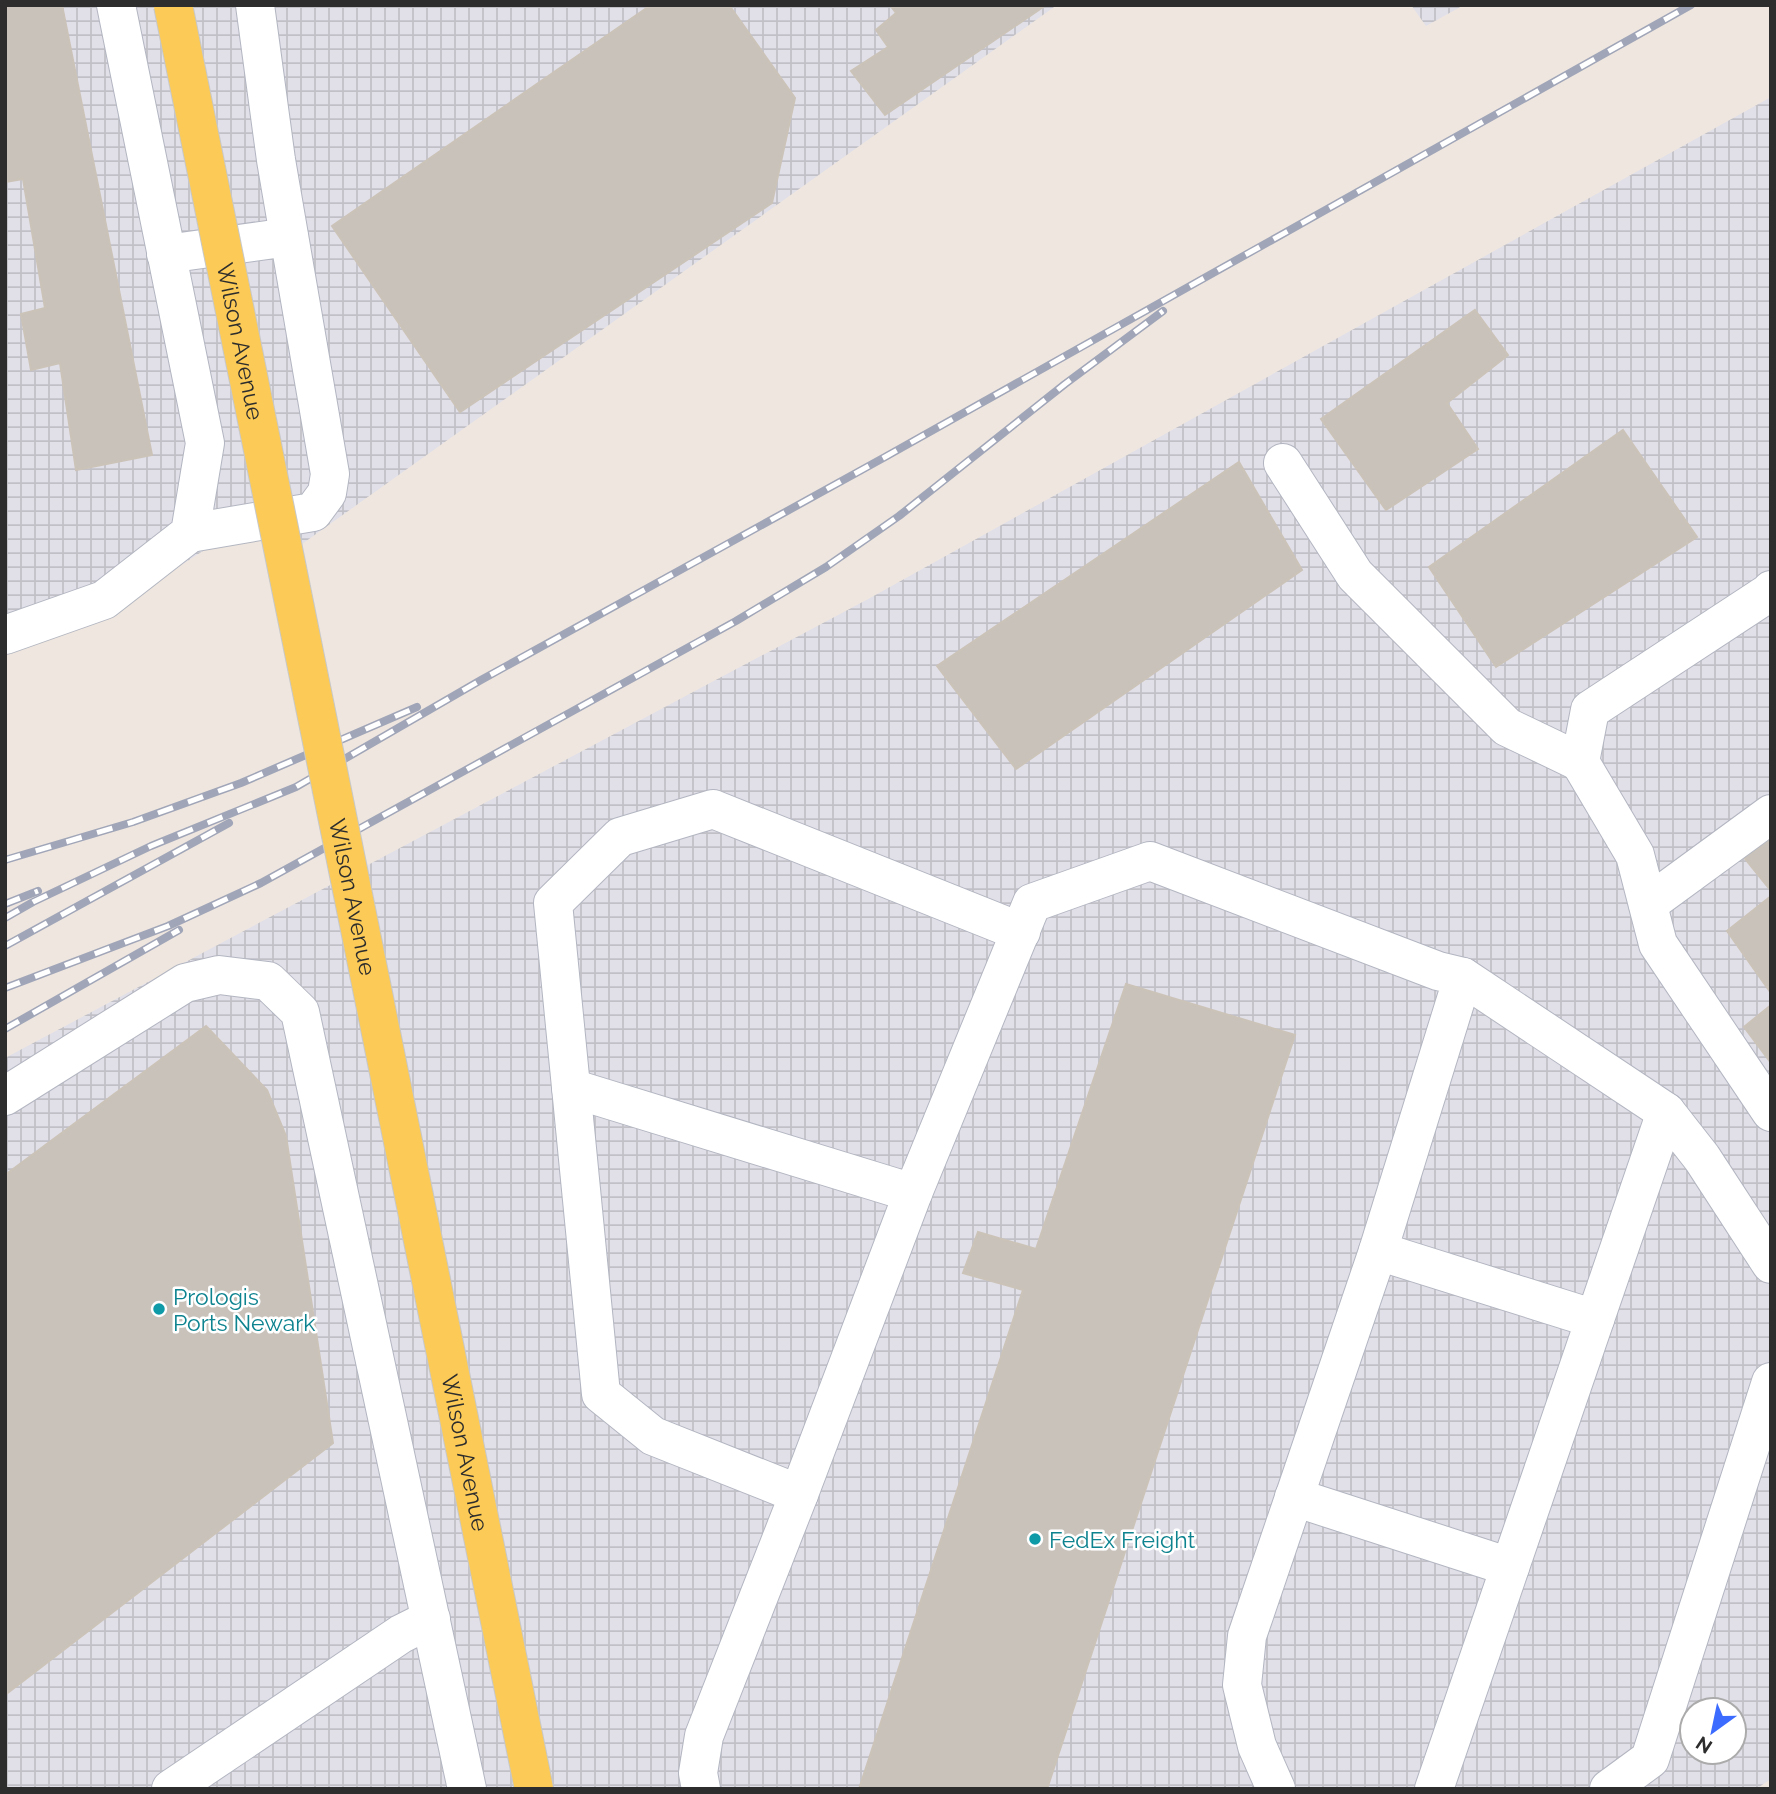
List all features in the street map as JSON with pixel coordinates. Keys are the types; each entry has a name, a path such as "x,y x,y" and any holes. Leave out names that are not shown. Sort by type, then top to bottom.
{"main road":[{"name":"Wilson Avenue","path":"173,5 534,1789"}],"lane":[{"path":"116,5 205,443 190,533"},
{"path":"5,635 104,600 190,533 313,512 327,493 330,474 289,237 256,5"},
{"path":"166,254 289,237"},
{"path":"1283,463 1355,575 1507,727 1580,762 1636,855 1658,944 1771,1112"},
{"path":"1580,762 1590,710 1771,590"},
{"path":"799,1494 653,1436 601,1394 553,903 620,837 713,809 1021,932"},
{"path":"1648,904 1771,814"},
{"path":"701,1789 698,1773 704,1737 913,1193 1032,903 1150,860 1438,971 1463,977 1665,1112 1702,1158 1771,1264"},
{"path":"5,1096 185,983 219,975 268,981 300,1012 467,1789"},
{"path":"1276,1789 1257,1746 1242,1685 1247,1636 1378,1251 1463,977"},
{"path":"571,1088 913,1193"},
{"path":"1434,1789 1665,1112"},
{"path":"1378,1251 1595,1319"},
{"path":"1609,1789 1650,1759 1771,1382"},
{"path":"1294,1497 1510,1567"},
{"path":"171,1789 401,1634 430,1619"}],"shaded area":[{"path":"5,5 1057,5 281,559 270,508 97,619 5,648"},
{"path":"1411,5 1464,5 1426,26"},
{"path":"1771,97 1771,1779 1756,1789 5,1789 5,1058 870,598"}],"building":[{"path":"5,5 62,5 152,455 76,470 60,363 31,370 21,314 45,308 23,179 5,182 5,130 8,130 5,113"},
{"path":"651,5 729,5 795,98 772,203 460,412 332,226"},
{"path":"890,5 1046,5 885,115 851,71 888,47 876,30 896,13"},
{"path":"1475,310 1508,355 1447,403 1478,449 1386,510 1321,419"},
{"path":"1623,430 1697,537 1496,667 1429,567"},
{"path":"1239,462 1302,570 1016,769 937,666"},
{"path":"1771,834 1771,891 1742,855"},
{"path":"1771,896 1771,993 1727,931"},
{"name":"FedEx Freight","path":"1126,984 1295,1035 1047,1789 859,1789 1023,1290 963,1273 978,1232 1036,1249"},
{"path":"1771,1005 1771,1063 1744,1027"},
{"name":"Prologis Ports Newark","path":"206,1026 267,1090 286,1136 333,1443 5,1695 5,1175"}],"railway":[{"path":"5,918 151,846 296,787 481,680 1691,5"},
{"path":"5,988 168,926 261,883 736,621 826,567 899,516 1065,384 1163,311"},
{"path":"5,860 133,822 241,783 417,707"},
{"path":"5,946 229,823"},
{"path":"5,904 38,891"},
{"path":"5,1029 179,930"}],"place":[{"name":"Prologis Ports Newark","path":"159,1309"},
{"name":"FedEx Freight","path":"1035,1539"}]}
